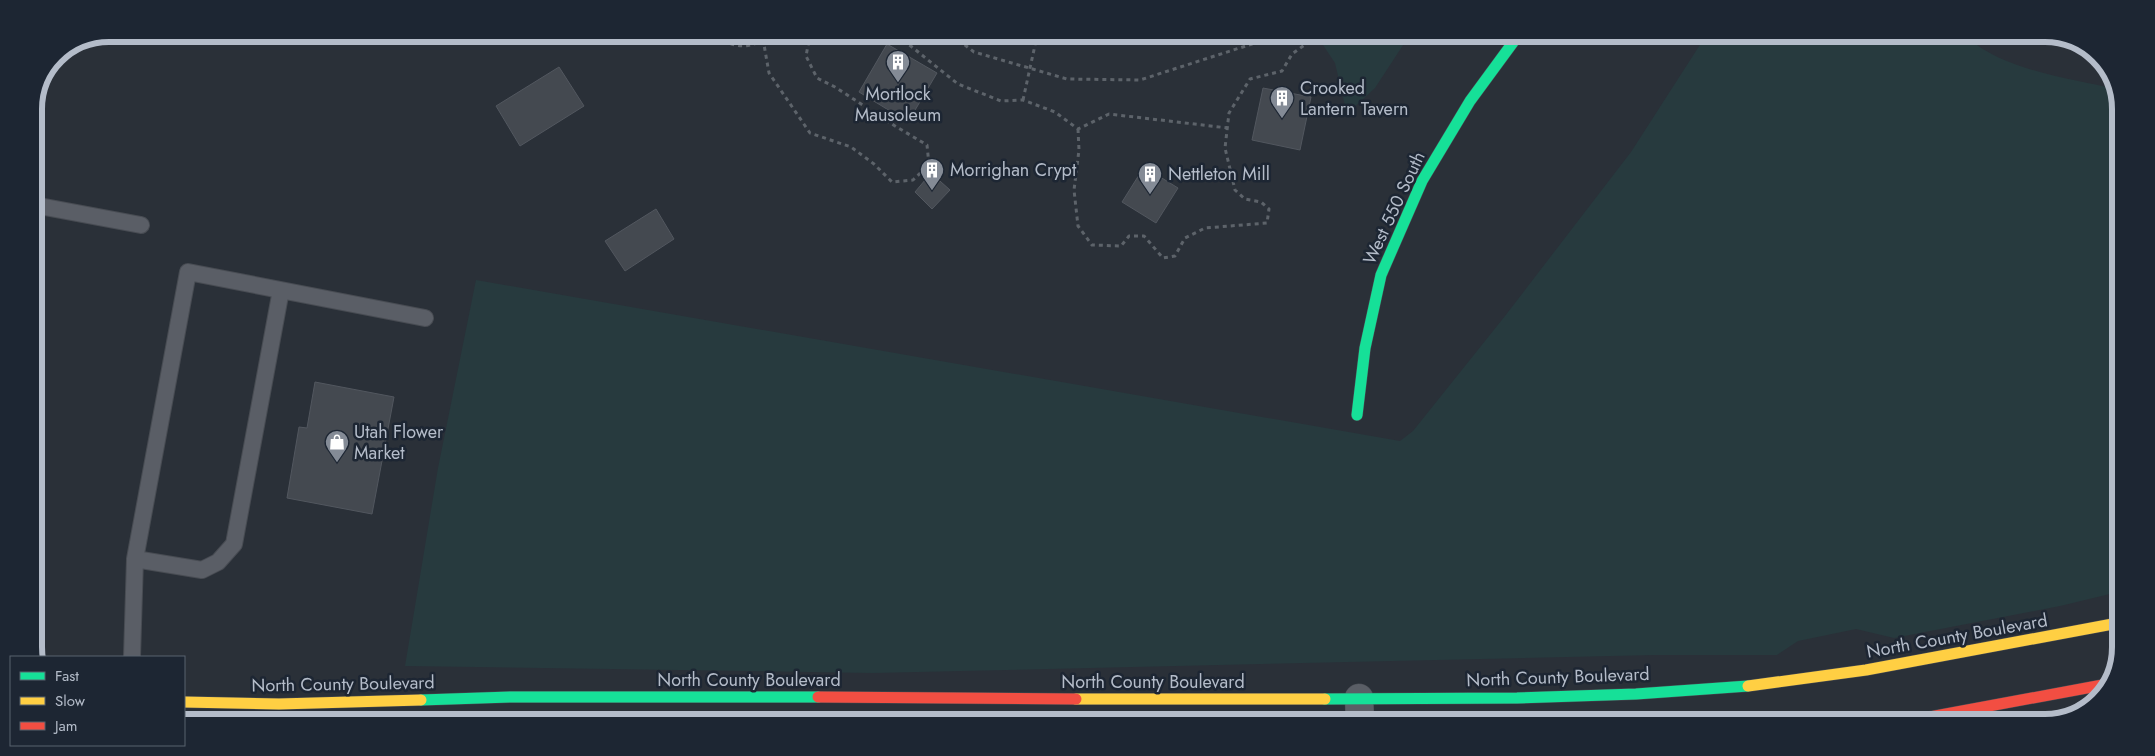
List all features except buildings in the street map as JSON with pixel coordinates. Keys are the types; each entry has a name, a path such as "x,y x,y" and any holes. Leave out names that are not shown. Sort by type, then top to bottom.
{"main road":[{"name":"West 550 South","path":"1357,415 1365,348 1381,276 1422,181 1470,101 1512,43"},
{"name":"North County Boulevard","path":"185,702 279,704 511,697 848,697 1134,700 1359,709 1527,697 1636,694 1757,685 1885,667 2112,624"},
{"path":"1946,714 2100,685"}],"lane":[{"path":"43,207 140,225"},
{"path":"132,656 135,559 188,272 425,318"},
{"path":"135,559 202,570 218,562 234,544 281,290"}],"path":[{"path":"728,43 738,46 757,43"},
{"path":"765,43 769,73 810,133 850,147 874,164 892,182 913,180 929,166 927,145 835,87 817,78 806,56 808,43"},
{"path":"906,43 958,84 1001,101 1023,100 1055,112 1078,129"},
{"path":"962,43 974,52 1067,79 1140,80 1253,43"},
{"path":"1023,100 1036,43"},
{"path":"1078,129 1079,150 1074,190 1078,226 1092,245 1121,246 1130,236 1144,236 1163,258 1175,256 1184,238 1205,228 1267,224 1269,209 1261,202 1245,199 1235,190 1225,148 1230,112 1250,79 1282,71 1292,54 1307,43"},
{"path":"1078,129 1109,114 1228,128"}],"green space":[{"path":"1322,43 1404,43 1375,88 1347,114 1335,63"},
{"path":"1701,43 1975,43 2017,65 2109,88 2112,105 2112,593 2060,606 1894,638 1856,629 1798,641 1777,655 1655,655 873,673 405,666 438,468 476,280 1400,441 1413,431 1505,316 1631,152"}],"traffic: fast":[{"path":"1357,415 1365,348 1381,275 1422,181 1470,101 1513,43"},
{"path":"1325,699 1517,698 1636,694 1748,686"},
{"path":"421,700 511,697 818,697"}],"traffic: slow":[{"path":"1748,686 1866,670 2112,624"},
{"path":"1076,699 1325,699"},
{"path":"185,702 279,704 421,700"}],"traffic: jam":[{"path":"1946,714 2100,685"},
{"path":"818,697 1076,699"}],"place":[{"name":"Mortlock Mausoleum","path":"898,83"},
{"name":"Crooked Lantern Tavern","path":"1282,119"},
{"name":"Morrighan Crypt","path":"932,191"},
{"name":"Nettleton Mill","path":"1150,195"},
{"name":"Utah Flower Market","path":"337,463"}]}
